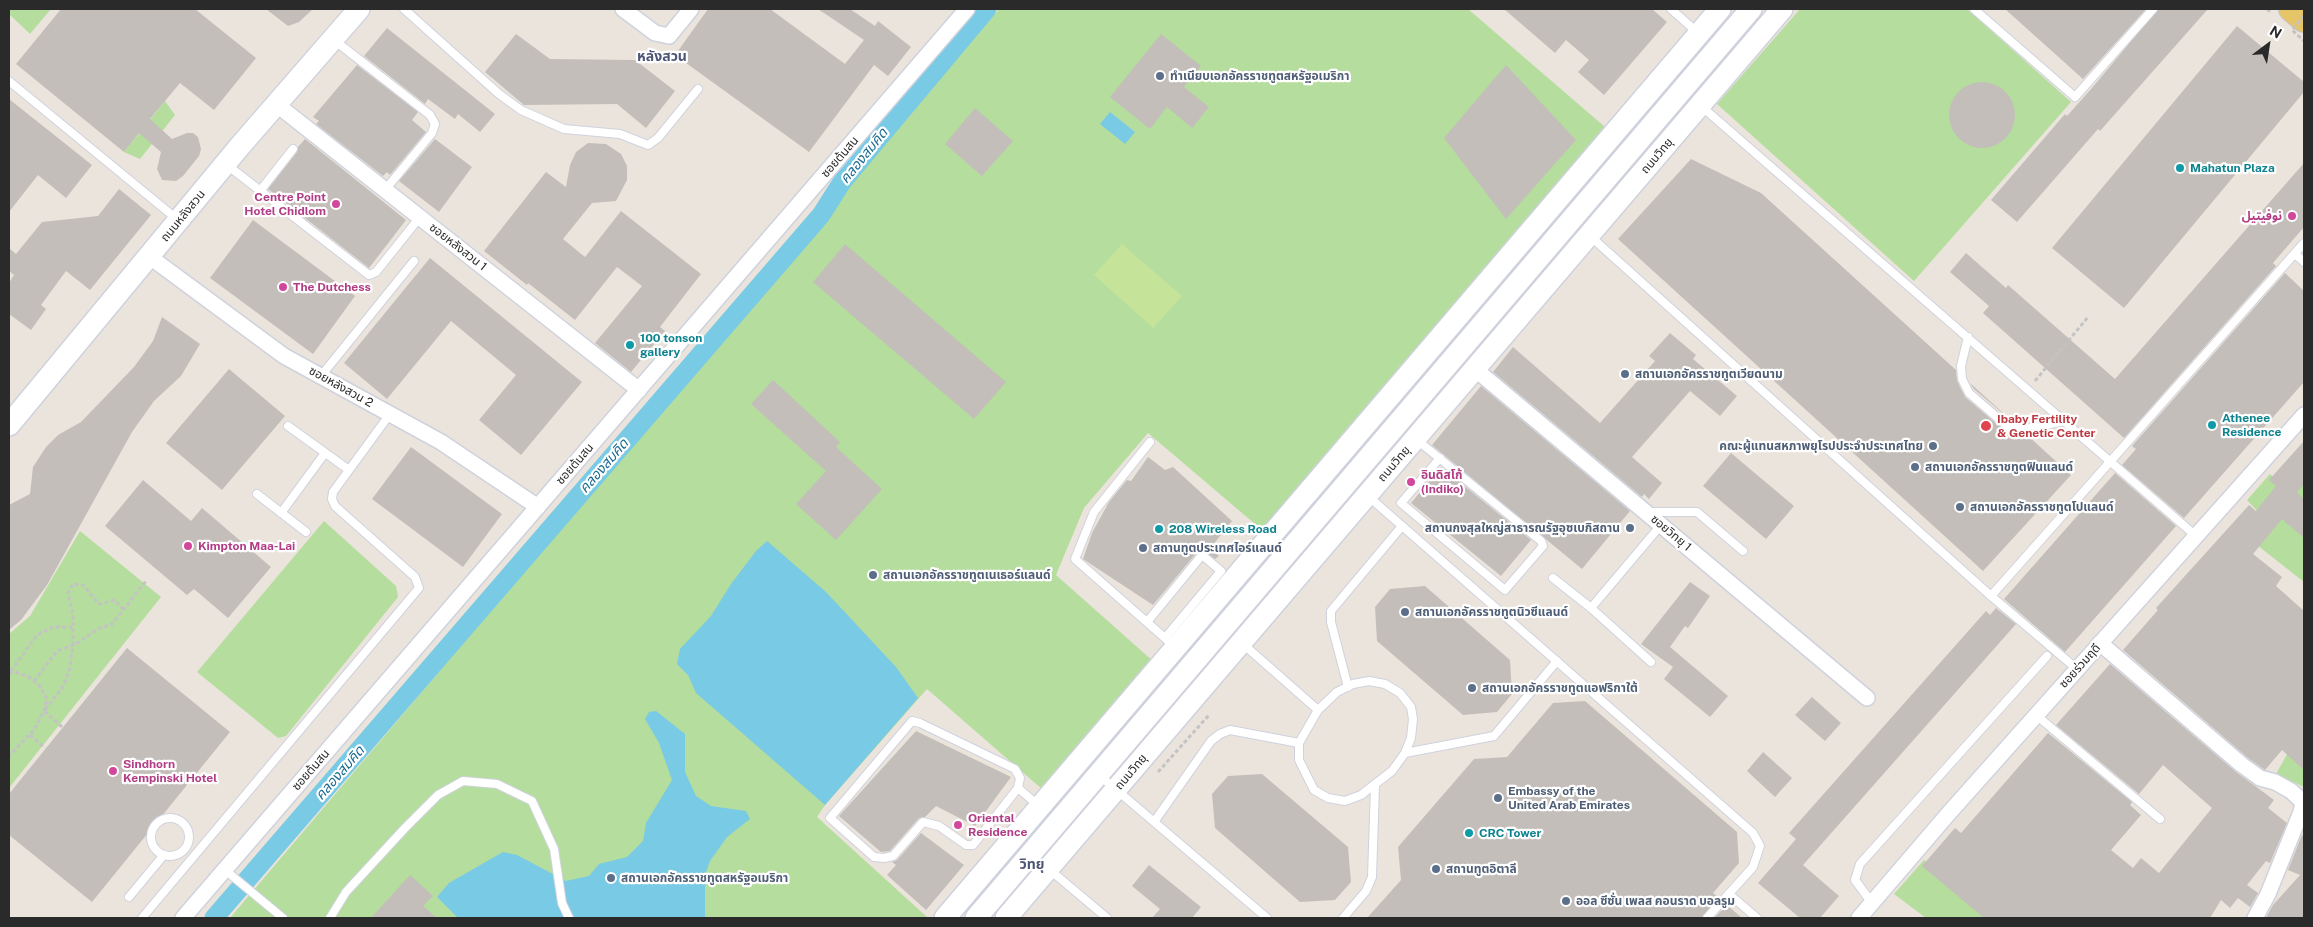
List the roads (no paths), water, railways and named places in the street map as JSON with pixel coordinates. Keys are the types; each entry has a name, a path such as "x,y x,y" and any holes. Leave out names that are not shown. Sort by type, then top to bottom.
{"main road":[{"name":"ถนนหลังสวน","path":"9,425 276,104 359,9"},
{"name":"ถนนวิทยุ","path":"976,918 1751,9"},
{"name":"ถนนวิทยุ","path":"1006,918 1782,9"},
{"path":"2291,9 2304,20"},
{"path":"945,918 1040,807 1171,643 1699,34 1716,10"},
{"path":"1129,740 1146,754"}],"street":[{"path":"623,9 655,33 669,36 691,9"},
{"name":"ซอยต้นสน","path":"183,918 967,9"},
{"name":"ซอยหลังสวน 1","path":"276,104 639,390"},
{"name":"ซอยหลังสวน 2","path":"150,257 284,356 441,442 538,507"},
{"name":"ซอยวิทยุ 1","path":"1475,368 1867,698"},
{"name":"ซอยร่วมฤดี","path":"1859,918 2036,715 2304,415"},
{"path":"2100,643 2242,765 2260,778 2275,782 2299,796 2303,802 2301,812 2268,894 2254,918"}],"lane":[{"path":"404,9 499,94 521,110 564,129 620,134 648,145 658,138 698,89"},
{"path":"1672,9 1699,34"},
{"path":"1974,9 2075,97 2153,9"},
{"path":"332,39 430,115 435,124 432,133 385,190"},
{"path":"9,81 180,221"},
{"path":"1700,105 2196,536"},
{"path":"260,191 293,149"},
{"path":"226,165 369,275 376,272 420,217"},
{"path":"1590,236 1991,596 2077,669"},
{"path":"1991,596 2112,462 2304,243"},
{"path":"2295,254 2304,262"},
{"path":"321,376 414,261"},
{"path":"1968,336 1961,366 1962,380 1969,393 2007,426 2015,429 2065,421"},
{"path":"142,918 419,588 415,577 335,506 332,499 333,492 390,414"},
{"path":"288,426 349,470"},
{"path":"1416,438 1440,458 1543,546 1505,590 1401,503 1440,458"},
{"path":"1147,622 1202,555 1221,571 1171,643 1147,622 1075,559 1094,512 1150,442"},
{"path":"281,513 326,453"},
{"path":"257,494 306,532"},
{"path":"1367,496 1753,833 1760,846 1752,867 1708,918"},
{"path":"1645,512 1698,512 1743,550"},
{"path":"1591,608 1661,525"},
{"path":"1348,686 1331,622 1331,611 1402,526"},
{"path":"1553,578 1591,608 1651,662"},
{"path":"1241,643 1318,710"},
{"path":"1872,902 1855,880 1860,864 2047,656"},
{"path":"1405,754 1494,736 1557,661"},
{"path":"1370,681 1385,684 1400,693 1410,707 1413,719 1411,738 1405,754 1392,771 1362,796 1346,801 1328,798 1314,790 1299,760 1299,743 1318,710 1337,692 1348,686 1370,681"},
{"path":"2036,715 2160,819"},
{"path":"912,721 920,722 1015,768 1020,778 1018,788 974,845 966,845 939,826 923,822 893,856 884,858 874,856 830,818 912,721"},
{"path":"1154,822 1212,742 1220,734 1230,730 1299,743"},
{"path":"1099,774 1266,918"},
{"path":"330,918 346,892 405,828 438,795 463,781 497,784 532,801 554,849 562,903 569,918"},
{"path":"1343,918 1366,891 1372,877 1376,786"},
{"path":"1018,788 1040,807"},
{"path":"166,818 179,820 188,829 189,835 186,848 176,856 163,856 153,848 150,836 155,824 166,818"},
{"path":"186,848 194,854"},
{"path":"129,897 163,856"},
{"path":"1048,868 1107,918"},
{"path":"226,870 283,918"},
{"path":"1729,894 1756,918"}],"water":[{"path":"1110,112 1135,132 1125,144 1100,124"},
{"path":"767,541 826,592 896,667 918,698 825,805 696,693 688,675 677,664 680,649 711,616 731,584 756,551"},
{"path":"656,711 685,734 685,772 696,796 711,806 746,811 750,819 727,837 710,861 705,875 705,918 458,918 437,897 449,883 503,852 517,855 566,881 589,876 599,864 627,857 643,841 646,823 672,780 659,743 645,719 649,712"}],"waterway":[{"name":"คลองสมคิด","path":"214,918 821,215 842,182 987,9"}],"place":[{"name":"ทำเนียบเอกอัครราชทูตสหรัฐอเมริกา","path":"1160,76"},
{"name":"Mahatun Plaza","path":"2180,168"},
{"name":"Centre Point Hotel Chidlom","path":"336,204"},
{"name":"نوفيتيل","path":"2292,216"},
{"name":"The Dutchess","path":"283,287"},
{"name":"100 tonson gallery","path":"630,345"},
{"name":"สถานเอกอัครราชทูตเวียดนาม","path":"1625,374"},
{"name":"Athenee Residence","path":"2212,425"},
{"name":"Ibaby Fertility & Genetic Center","path":"1986,426"},
{"name":"คณะผู้แทนสหภาพยุโรปประจำประเทศไทย","path":"1933,446"},
{"name":"สถานเอกอัครราชทูตฟินแลนด์","path":"1915,467"},
{"name":"อินดิสโก้ (Indiko)","path":"1411,482"},
{"name":"สถานเอกอัครราชทูตโปแลนด์","path":"1960,507"},
{"name":"สถานกงสุลใหญ่สาธารณรัฐอุซเบกิสถาน","path":"1630,528"},
{"name":"208 Wireless Road","path":"1159,529"},
{"name":"Kimpton Maa-Lai","path":"188,546"},
{"name":"สถานทูตประเทศไอร์แลนด์","path":"1143,548"},
{"name":"สถานเอกอัครราชทูตเนเธอร์แลนด์","path":"873,575"},
{"name":"สถานเอกอัครราชทูตนิวซีแลนด์","path":"1405,612"},
{"name":"สถานเอกอัครราชทูตแอฟริกาใต้","path":"1472,688"},
{"name":"Sindhorn Kempinski Hotel","path":"113,771"},
{"name":"Embassy of the United Arab Emirates","path":"1498,798"},
{"name":"Oriental Residence","path":"958,825"},
{"name":"CRC Tower","path":"1469,833"},
{"name":"สถานทูตอิตาลี","path":"1436,869"},
{"name":"สถานเอกอัครราชทูตสหรัฐอเมริกา","path":"611,878"},
{"name":"ออล ซีซั่น เพลส คอนราด บอลรูม","path":"1566,901"}],"district":[{"name":"หลังสวน","path":"662,57"},
{"name":"วิทยุ","path":"1032,865"}]}
